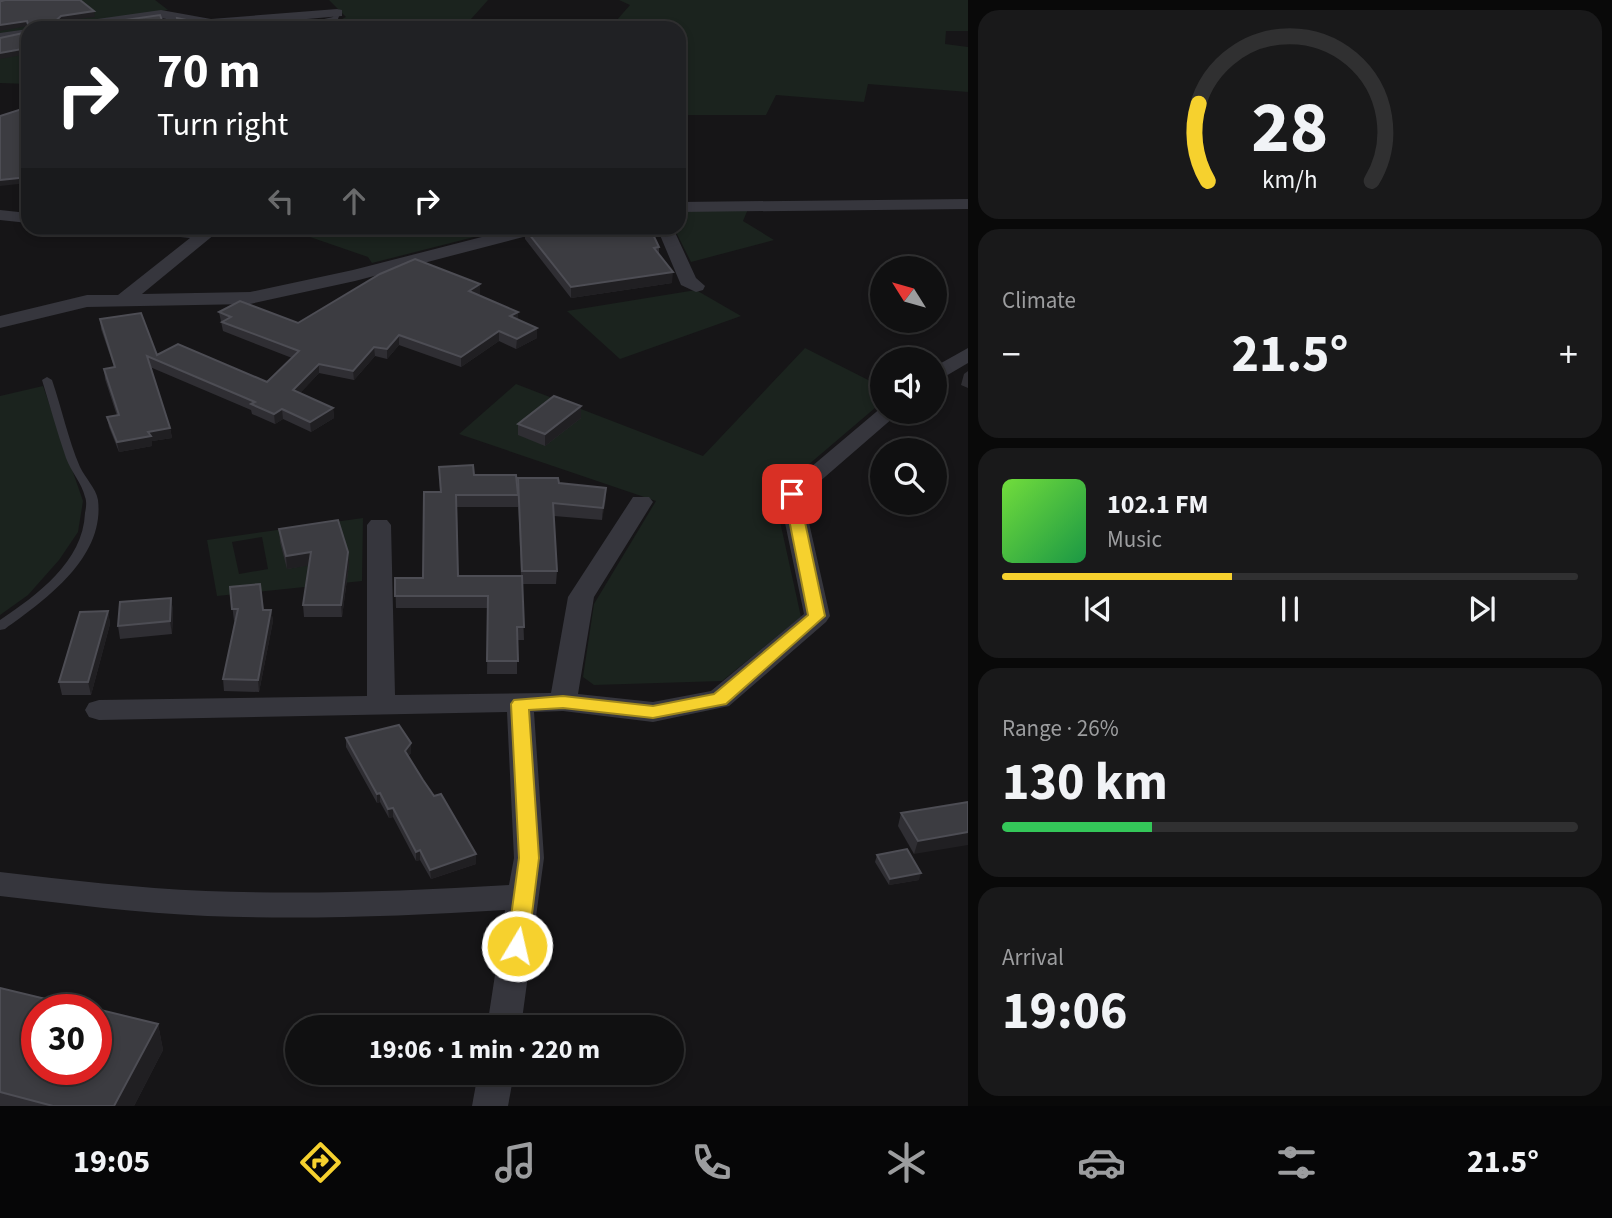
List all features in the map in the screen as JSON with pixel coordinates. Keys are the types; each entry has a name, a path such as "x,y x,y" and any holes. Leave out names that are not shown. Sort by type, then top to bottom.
{"street":[{"path":"323,0 337,13"},
{"path":"236,21 337,13"},
{"path":"116,21 170,14 191,21"},
{"path":"0,37 21,34"},
{"path":"686,207 968,204"},
{"path":"0,215 21,217"},
{"path":"125,298 205,235"},
{"path":"0,321 87,301 125,298 194,301 250,298 355,275 507,235"},
{"path":"667,235 688,281 696,286"},
{"path":"947,368 968,354"},
{"path":"99,710 563,702 653,712 719,699 817,616 792,494 875,424"},
{"path":"563,702 581,597 641,502"},
{"path":"379,525 381,706"},
{"path":"506,1015 529,858 520,704"},
{"path":"0,884 161,901 252,905 380,905 524,896"},
{"path":"490,1106 494,1085"}],"lane":[{"path":"330,21 336,18 337,13"},
{"path":"0,626 38,600 70,565 90,529 92,499 75,467 47,380"}],"shaded area":[{"path":"19,0 155,0 168,10 91,21 21,21 21,31 0,34 0,18"},
{"path":"329,0 488,0 469,21 338,21 346,17"},
{"path":"619,0 968,0 968,31 946,31 945,44 968,47 968,92 868,84 864,102 776,95 766,115 686,115 686,21 616,21 630,5"},
{"path":"21,36 21,84 0,83 0,39"},
{"path":"748,209 743,221 774,240 691,262 678,235 686,235 686,211"},
{"path":"304,235 478,236 372,263 368,257"},
{"path":"696,290 741,316 620,359 567,311"},
{"path":"805,348 870,381 870,412 774,494 801,617 722,681 594,685 583,677 594,604 656,501 459,434 516,384 703,456"},
{"path":"43,386 83,501 78,532 59,560 28,595 0,615 0,396"},
{"path":"363,518 362,581 217,596 207,540","holes":["262,537 268,569 239,574 232,542"]}],"building":[{"path":"0,0 80,0 94,11 61,16 55,21 21,21 0,25"},
{"path":"160,15 162,20 167,21 118,21"},
{"path":"21,34 21,49 0,53 0,38"},
{"path":"21,109 21,178 0,180 0,116"},
{"path":"530,235 653,235 659,247 654,248 673,272 571,287"},
{"path":"415,259 480,284 469,291 518,312 510,316 537,328 517,339 499,331 461,357 399,335 387,349 374,347 353,371 319,364 293,390 333,408 310,422 282,409 274,414 251,404 255,402 147,356 170,428 148,432 151,436 117,442 107,417 119,415 104,369 115,367 100,319 141,313 157,355 178,344 267,382 299,351 222,322 231,317 219,312 240,301 298,323 380,274"},
{"path":"554,396 581,406 545,434 518,424"},
{"path":"473,465 474,475 516,475 518,495 456,495 458,576 522,576 524,627 517,627 518,661 487,661 488,596 395,596 395,578 423,578 424,492 441,492 439,467"},
{"path":"518,478 558,478 559,483 606,488 603,508 553,503 557,571 522,571"},
{"path":"338,520 348,552 341,605 303,605 311,552 286,556 279,529"},
{"path":"260,584 263,610 271,610 258,680 223,679 238,609 232,609 230,587"},
{"path":"171,598 170,621 118,626 120,602"},
{"path":"108,611 88,682 59,682 80,612"},
{"path":"399,725 411,743 405,751 434,796 441,794 476,854 430,870 420,850 416,852 393,808 388,809 380,793 377,794 346,738"},
{"path":"968,802 968,832 918,841 901,813"},
{"path":"907,849 921,873 890,879 877,855"},
{"path":"0,988 25,994 21,994 21,1085 112,1085 112,1013 158,1024 114,1106 53,1106 0,1092"}],"route":[{"path":"517,946 529,858 520,704 563,702 653,712 719,699 817,616 791,505 792,494"}]}
